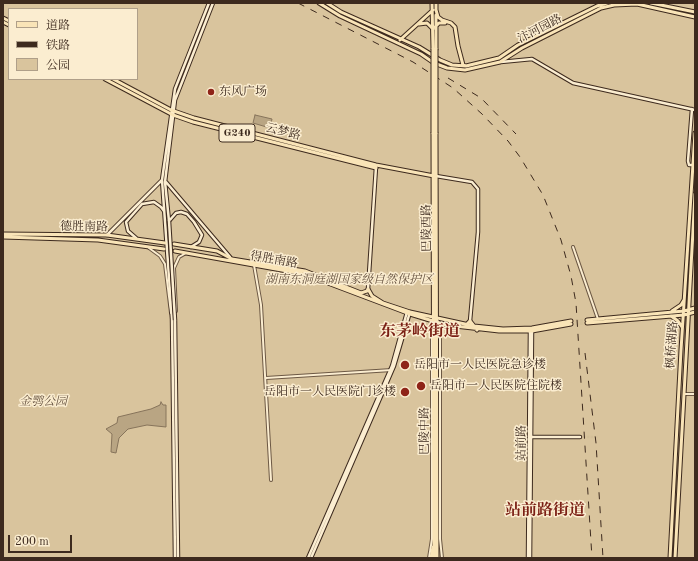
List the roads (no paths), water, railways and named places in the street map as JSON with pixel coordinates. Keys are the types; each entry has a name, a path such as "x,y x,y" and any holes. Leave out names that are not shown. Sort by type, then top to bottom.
{"main road":[{"path":"173,320 164,213 164,181 172,112 175,89 210,3"},
{"path":"172,112 179,88 213,3"},
{"name":"汴河园路","path":"319,3 340,16 421,54 434,62 448,68 465,70 476,69 500,62 522,48 601,8 614,5 637,4 695,12"},
{"path":"327,3 400,40 419,47 452,66 466,66"},
{"path":"432,3 438,17 451,23 457,34 458,46 463,65 466,66"},
{"path":"398,44 400,40 434,10 436,3"},
{"name":"汴河园路","path":"466,66 499,58 518,45 597,6 607,3"},
{"name":"汴河园路","path":"651,3 663,4 695,17"},
{"name":"巴陵西路","path":"434,10 436,322"},
{"path":"417,24 427,23 434,28 439,23 451,23"},
{"path":"500,62 532,60 573,83 693,110 691,114 688,161 689,165 693,165"},
{"name":"G240","path":"107,80 172,112 207,125 376,166 434,176"},
{"name":"G240","path":"115,80 172,112"},
{"name":"枫桥湖路","path":"670,558 682,330 686,312 685,298 695,133"},
{"path":"174,244 217,251 232,259 305,271 361,293 367,291 376,166"},
{"path":"434,176 472,182 478,189 478,232 470,321 477,330"},
{"path":"164,181 169,221 173,320 177,558"},
{"path":"107,235 164,181"},
{"path":"164,181 232,259"},
{"name":"枫桥湖路","path":"675,558 686,312 695,194"},
{"path":"140,240 131,236 128,232 126,226 129,217 146,202 158,204 164,213"},
{"path":"169,221 176,213 181,212 186,214 197,226 201,232 201,239 198,243 190,247"},
{"name":"德胜南路","path":"3,236 107,235 165,243"},
{"name":"德胜南路","path":"3,236 85,239 164,249"},
{"name":"得胜南路","path":"175,251 304,274 436,322 499,329 531,329"},
{"name":"得胜南路","path":"368,289 376,300 408,313"},
{"path":"685,298 681,305 671,314 598,319 587,322 695,312"},
{"path":"686,312 695,308"},
{"path":"311,558 391,370 408,313"},
{"path":"671,314 678,320 682,330"},
{"path":"460,327 470,321"},
{"path":"436,322 477,330 531,329 571,323"},
{"name":"巴陵中路","path":"430,558 436,539 438,462 436,322"},
{"name":"巴陵中路","path":"436,322 437,558"},
{"name":"站前路","path":"529,558 531,329"},
{"name":"站前路","path":"529,558 531,329"},
{"path":"308,558 391,370"},
{"path":"530,437 580,437"}],"street":[{"path":"144,246 158,253 165,264 173,320"},
{"path":"573,247 598,319"},
{"path":"173,320 175,263 179,257 188,253"},
{"path":"254,265 261,305 271,480"},
{"path":"436,322 440,332 440,539 442,558"},
{"path":"430,558 432,539 431,413 436,322"},
{"path":"440,332 442,327 446,325"},
{"path":"266,378 391,370"},
{"path":"683,394 695,394"},
{"path":"438,462 440,456"}],"tunnel":[{"path":"571,321 587,320"},
{"path":"571,324 587,323"},
{"path":"580,437 598,437"}],"railway":[{"path":"298,3 413,62 453,88 482,114 508,141 520,157 543,195 561,240 571,276 576,303 592,558"},
{"path":"448,78 481,98 516,134"},
{"path":"585,353 596,443 603,558"}],"place":[{"name":"东风广场","path":"211,92"},
{"name":"岳阳市一人民医院急诊楼","path":"405,365"},
{"name":"岳阳市一人民医院住院楼","path":"421,386"},
{"name":"岳阳市一人民医院门诊楼","path":"405,392"}],"district":[{"name":"东茅岭街道","path":"420,332"},
{"name":"站前路街道","path":"545,511"}],"park label":[{"name":"湖南东洞庭湖国家级自然保护区","path":"349,280"},
{"name":"金鹗公园","path":"43,402"}]}
